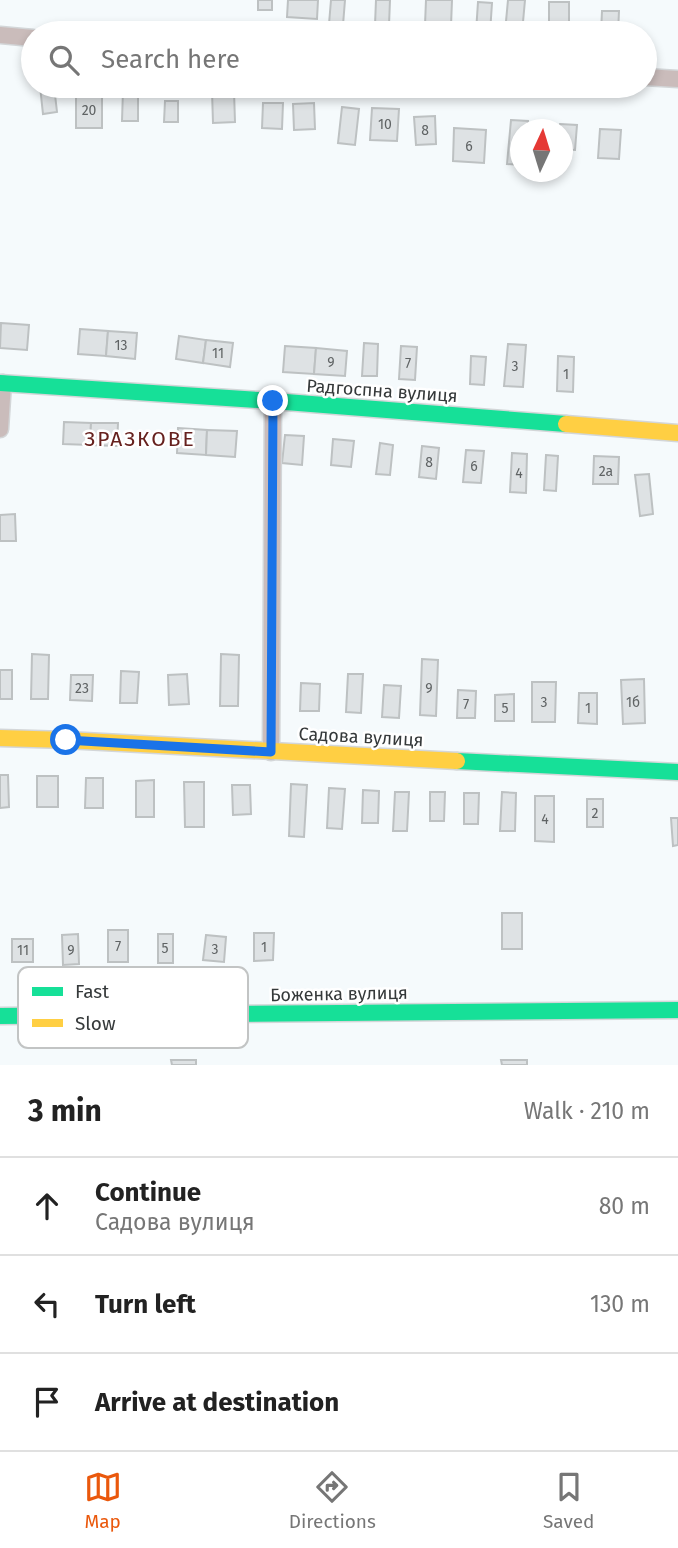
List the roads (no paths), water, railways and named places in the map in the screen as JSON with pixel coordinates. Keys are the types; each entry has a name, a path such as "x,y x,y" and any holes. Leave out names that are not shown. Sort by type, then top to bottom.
{"street":[{"path":"0,35 21,37"},
{"path":"657,78 678,79"},
{"path":"0,429 2,383"},
{"name":"Радгоспна вулиця","path":"2,383 678,433"},
{"path":"271,752 273,401"},
{"name":"Садова вулиця","path":"0,738 678,772"},
{"name":"Боженка вулиця","path":"248,1014 678,1010"},
{"name":"Боженка вулиця","path":"0,1016 18,1016"}],"district":[{"name":"ЗРАЗКОВЕ","path":"140,439"}]}
